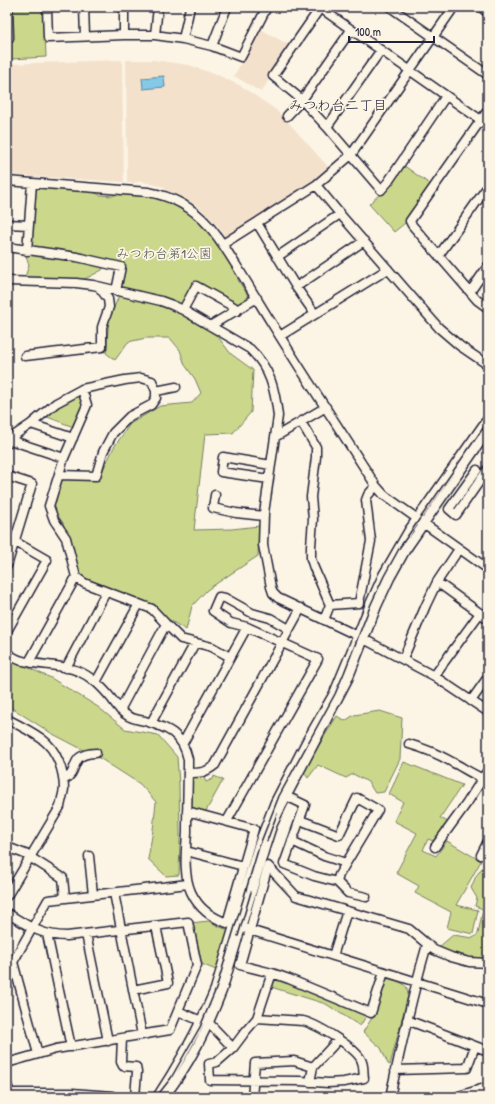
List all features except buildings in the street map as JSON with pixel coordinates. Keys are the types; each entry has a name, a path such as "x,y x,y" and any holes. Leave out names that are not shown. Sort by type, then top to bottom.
{"main road":[{"path":"9,1092 112,1097"},
{"path":"460,1097 482,1092"}],"street":[{"path":"7,38 9,38 8,7"},
{"path":"47,7 48,38 155,35 183,39 212,46 241,57 267,7"},
{"path":"84,7 85,36"},
{"path":"124,7 124,35"},
{"path":"155,35 158,7"},
{"path":"183,39 190,7"},
{"path":"212,46 227,7"},
{"path":"446,96 388,182 381,190 302,100 273,76 320,7 485,123"},
{"path":"390,7 488,75"},
{"path":"223,244 316,185 351,155 454,7"},
{"path":"481,7 488,13"},
{"path":"287,116 302,100 351,30"},
{"path":"327,127 380,50"},
{"path":"488,110 485,123 410,221 470,292 488,308"},
{"path":"7,181 125,186 160,194 173,198 184,204 208,224 223,244 376,486 384,495 420,522 488,569"},
{"path":"27,251 32,183"},
{"path":"316,185 439,328 450,338 488,365"},
{"path":"439,255 488,186"},
{"path":"276,256 340,214"},
{"path":"256,223 296,287 315,314"},
{"path":"7,224 29,225"},
{"path":"296,287 364,241"},
{"path":"7,247 77,257 121,267 116,291"},
{"path":"470,292 488,266"},
{"path":"280,336 388,269"},
{"path":"7,281 76,283 99,287 172,305 239,342 258,356 269,375 277,400 278,416 264,516 263,545 273,593 278,598 301,608 434,676 488,712"},
{"path":"183,310 196,286 234,307 237,311"},
{"path":"26,356 102,346 102,327 109,307 108,299 99,287"},
{"path":"210,326 257,298"},
{"path":"8,441 32,424 56,403 82,389 116,381 142,378 152,381 156,391 156,398 151,405 130,416 113,433 103,452 96,476 59,475"},
{"path":"156,391 176,387"},
{"path":"82,389 88,405 64,458 50,506 54,520 66,538 76,577 84,583 152,609 181,639 212,647 230,657"},
{"path":"275,437 326,407"},
{"path":"157,1097 205,1022 222,991 258,846 275,802 306,742 334,693 390,578 420,522 488,418"},
{"path":"301,422 316,447 310,497 313,519 311,559 330,605 324,620"},
{"path":"32,424 73,438"},
{"path":"420,522 488,431"},
{"path":"8,441 64,458"},
{"path":"269,479 221,472 223,457 271,464"},
{"path":"477,470 449,508 456,515 488,469"},
{"path":"7,476 32,484 7,566"},
{"path":"330,605 359,603 371,541 366,500 368,495 376,486"},
{"path":"215,495 213,508 236,513 264,516"},
{"path":"7,631 47,560 14,541"},
{"path":"403,659 437,582 459,549"},
{"path":"29,662 76,577"},
{"path":"437,582 488,618"},
{"path":"66,668 106,592"},
{"path":"227,821 318,659 247,627 231,624 212,611 219,597 225,598 252,613 270,618 289,629"},
{"path":"96,682 138,604"},
{"path":"188,773 209,770 215,765 301,608"},
{"path":"434,676 480,613"},
{"path":"120,710 166,624"},
{"path":"183,742 247,627"},
{"path":"238,927 272,826 286,796 348,680 361,638"},
{"path":"151,723 195,643"},
{"path":"7,653 22,661 66,668 82,673 96,682 126,715 167,729 174,733 183,742 188,759 186,873 188,884 194,898 215,919 488,1004"},
{"path":"471,701 488,678"},
{"path":"7,719 42,739 50,746 61,767 64,780 64,791 60,807 7,896"},
{"path":"409,744 420,747 482,778"},
{"path":"64,780 69,778 78,758 84,755 96,753"},
{"path":"436,847 488,770"},
{"path":"286,796 305,805 284,864 314,876 337,882 348,893 366,897"},
{"path":"300,820 339,835 357,798 378,810 339,875 337,882"},
{"path":"187,811 254,829 243,866 238,927 240,965 289,979 371,1013 384,972"},
{"path":"292,841 324,856 346,863"},
{"path":"481,855 488,841"},
{"path":"7,847 25,854 63,878 65,898"},
{"path":"186,851 243,866"},
{"path":"89,856 93,895"},
{"path":"238,927 268,866 296,896 409,929 434,950 451,957 469,962 488,963"},
{"path":"38,1054 13,962 48,900 188,884"},
{"path":"114,893 142,1035"},
{"path":"333,956 347,911"},
{"path":"7,913 32,928 57,936 188,922 197,965 170,1030 71,1047 38,1054 7,1064"},
{"path":"133,990 168,983 156,926"},
{"path":"48,934 71,1047"},
{"path":"86,934 108,1040"},
{"path":"390,1097 416,982 427,945"},
{"path":"257,1018 303,1021 322,1029 357,1052 362,1061 364,1078 344,1082 328,1083 210,1080 209,1064 216,1062 233,1048 257,1018 272,973"},
{"path":"178,1012 205,1022 233,1048"},
{"path":"407,1020 488,1051"},
{"path":"164,1097 177,1081 194,1052 205,1022"},
{"path":"122,1038 121,1062 123,1066 136,1067 135,1097"},
{"path":"310,1082 313,1067 338,1040"},
{"path":"396,1070 467,1068 475,1046"},
{"path":"252,1097 252,1080 255,1062 294,1061 313,1067"}],"shaded area":[{"path":"259,28 291,46 261,92 234,76"},
{"path":"122,60 124,182 7,175 7,64"},
{"path":"126,60 154,60 189,65 220,76 241,86 276,110 330,169 311,185 229,236 224,236 222,231 200,208 183,197 166,190 164,187 140,181 135,183 127,183"}],"green space":[{"path":"10,7 44,7 46,57 11,59"},
{"path":"403,165 431,185 410,219 394,232 369,204 381,193"},
{"name":"みつわ台第1公園","path":"37,187 91,191 100,195 113,196 120,191 156,196 186,209 213,233 238,276 238,280 251,300 237,308 195,285 186,301 191,311 215,333 231,354 253,370 251,412 233,433 205,434 194,530 232,529 259,526 258,556 207,590 192,606 186,630 150,608 85,580 79,571 63,523 54,510 61,477 99,478 114,447 130,424 160,406 192,403 201,393 195,379 185,365 180,350 170,338 146,338 128,342 115,360 106,353 109,319 121,291 123,267 107,263 102,270 85,279 24,280 29,265 25,253 28,249 33,190 37,190"},
{"path":"79,392 85,406 76,428 45,416 58,403"},
{"path":"7,658 51,678 98,707 125,729 158,735 177,757 180,838 179,875 166,876 148,859 156,802 140,784 101,759 51,733 7,705"},
{"path":"380,711 402,718 400,759 384,792 375,793 368,782 353,774 346,778 318,765 308,778 303,771 337,716 345,721 354,715"},
{"path":"404,762 462,785 440,818 448,822 433,841 428,839 423,850 436,856 447,841 481,861 456,905 478,910 473,934 447,928 451,912 415,893 419,886 396,873 417,833 394,821 403,802 389,794"},
{"path":"203,776 206,782 213,779 214,776 223,780 205,813 192,809 191,807 193,777"},
{"path":"488,860 488,958 469,957 453,953 439,947 453,935 473,938 478,934 483,909 475,906 477,898 471,888 476,876"},
{"path":"209,921 228,930 216,970 199,963 190,923"},
{"path":"274,976 367,1015 360,1026 326,1004 271,987"},
{"path":"386,978 403,984 407,988 408,995 390,1065 388,1064 381,1048 363,1032 372,1018 383,980"}],"water":[{"path":"164,76 165,87 143,89 142,78"}],"railway":[{"path":"156,1097 171,1078 200,1027 216,989 259,847 279,796 335,694 371,604 384,576 400,547 488,421"},
{"path":"267,841 277,814"},
{"path":"238,936 251,892"}],"district":[{"name":"みつわ台二丁目","path":"338,105"}]}
